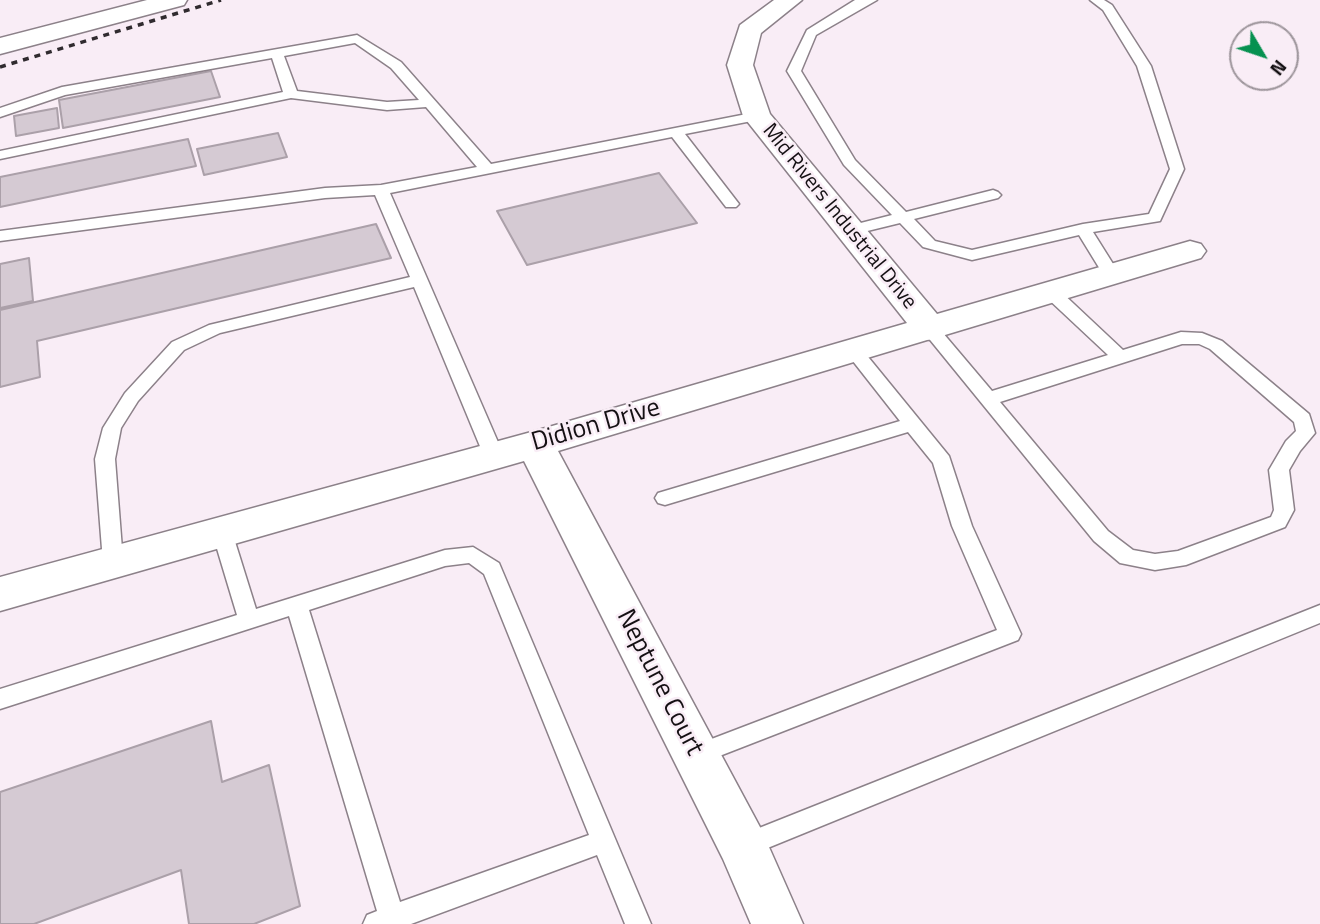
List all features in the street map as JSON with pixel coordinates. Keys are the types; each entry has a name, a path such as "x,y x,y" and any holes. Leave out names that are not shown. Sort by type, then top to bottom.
{"street":[{"path":"0,46 175,0"},
{"name":"Mid Rivers Industrial Drive","path":"790,0 749,30 740,65 757,116 931,330"},
{"name":"Didion Drive","path":"0,594 515,450 931,330 1190,251"},
{"name":"Neptune Court","path":"515,450 696,755 743,846 777,924"}],"lane":[{"path":"871,0 859,3 811,33 794,71 849,162 902,217 929,244 972,255 1083,229 1155,218 1177,169 1144,66 1108,8 1096,0"},
{"path":"0,113 62,91 357,38 396,65 487,169"},
{"path":"277,53 291,94"},
{"path":"0,155 291,94 387,106 429,103"},
{"path":"0,236 324,193 381,190 757,116"},
{"path":"676,132 731,204"},
{"path":"381,190 420,280 515,450"},
{"path":"851,230 993,195"},
{"path":"1083,229 1112,275"},
{"path":"113,562 105,459 112,428 131,397 178,346 215,329 420,280"},
{"path":"1052,293 1120,357"},
{"path":"931,330 1101,536 1127,557 1155,562 1179,559 1278,522 1284,510 1279,470 1293,446 1306,433 1302,419 1216,345 1202,339 1181,338 988,399"},
{"path":"696,755 1010,634 962,526 942,461 854,351"},
{"path":"665,498 912,424"},
{"path":"222,531 249,620"},
{"path":"0,699 445,558 473,555 492,569 638,924"},
{"path":"297,605 384,921 604,841"},
{"path":"743,846 1320,614"}],"building":[{"path":"211,71 220,97 63,128 59,100"},
{"path":"57,108 59,128 16,136 14,116"},
{"path":"278,133 287,157 204,175 197,149"},
{"path":"188,139 196,166 0,207 0,177"},
{"path":"659,173 697,223 527,265 497,211"},
{"path":"376,224 391,258 37,341 40,377 0,387 0,310"},
{"path":"29,258 33,301 0,308 0,264"},
{"path":"211,721 222,782 269,765 300,906 254,924 189,924 181,870 34,924 0,924 0,792"}],"railway":[{"path":"0,67 221,0"}]}
